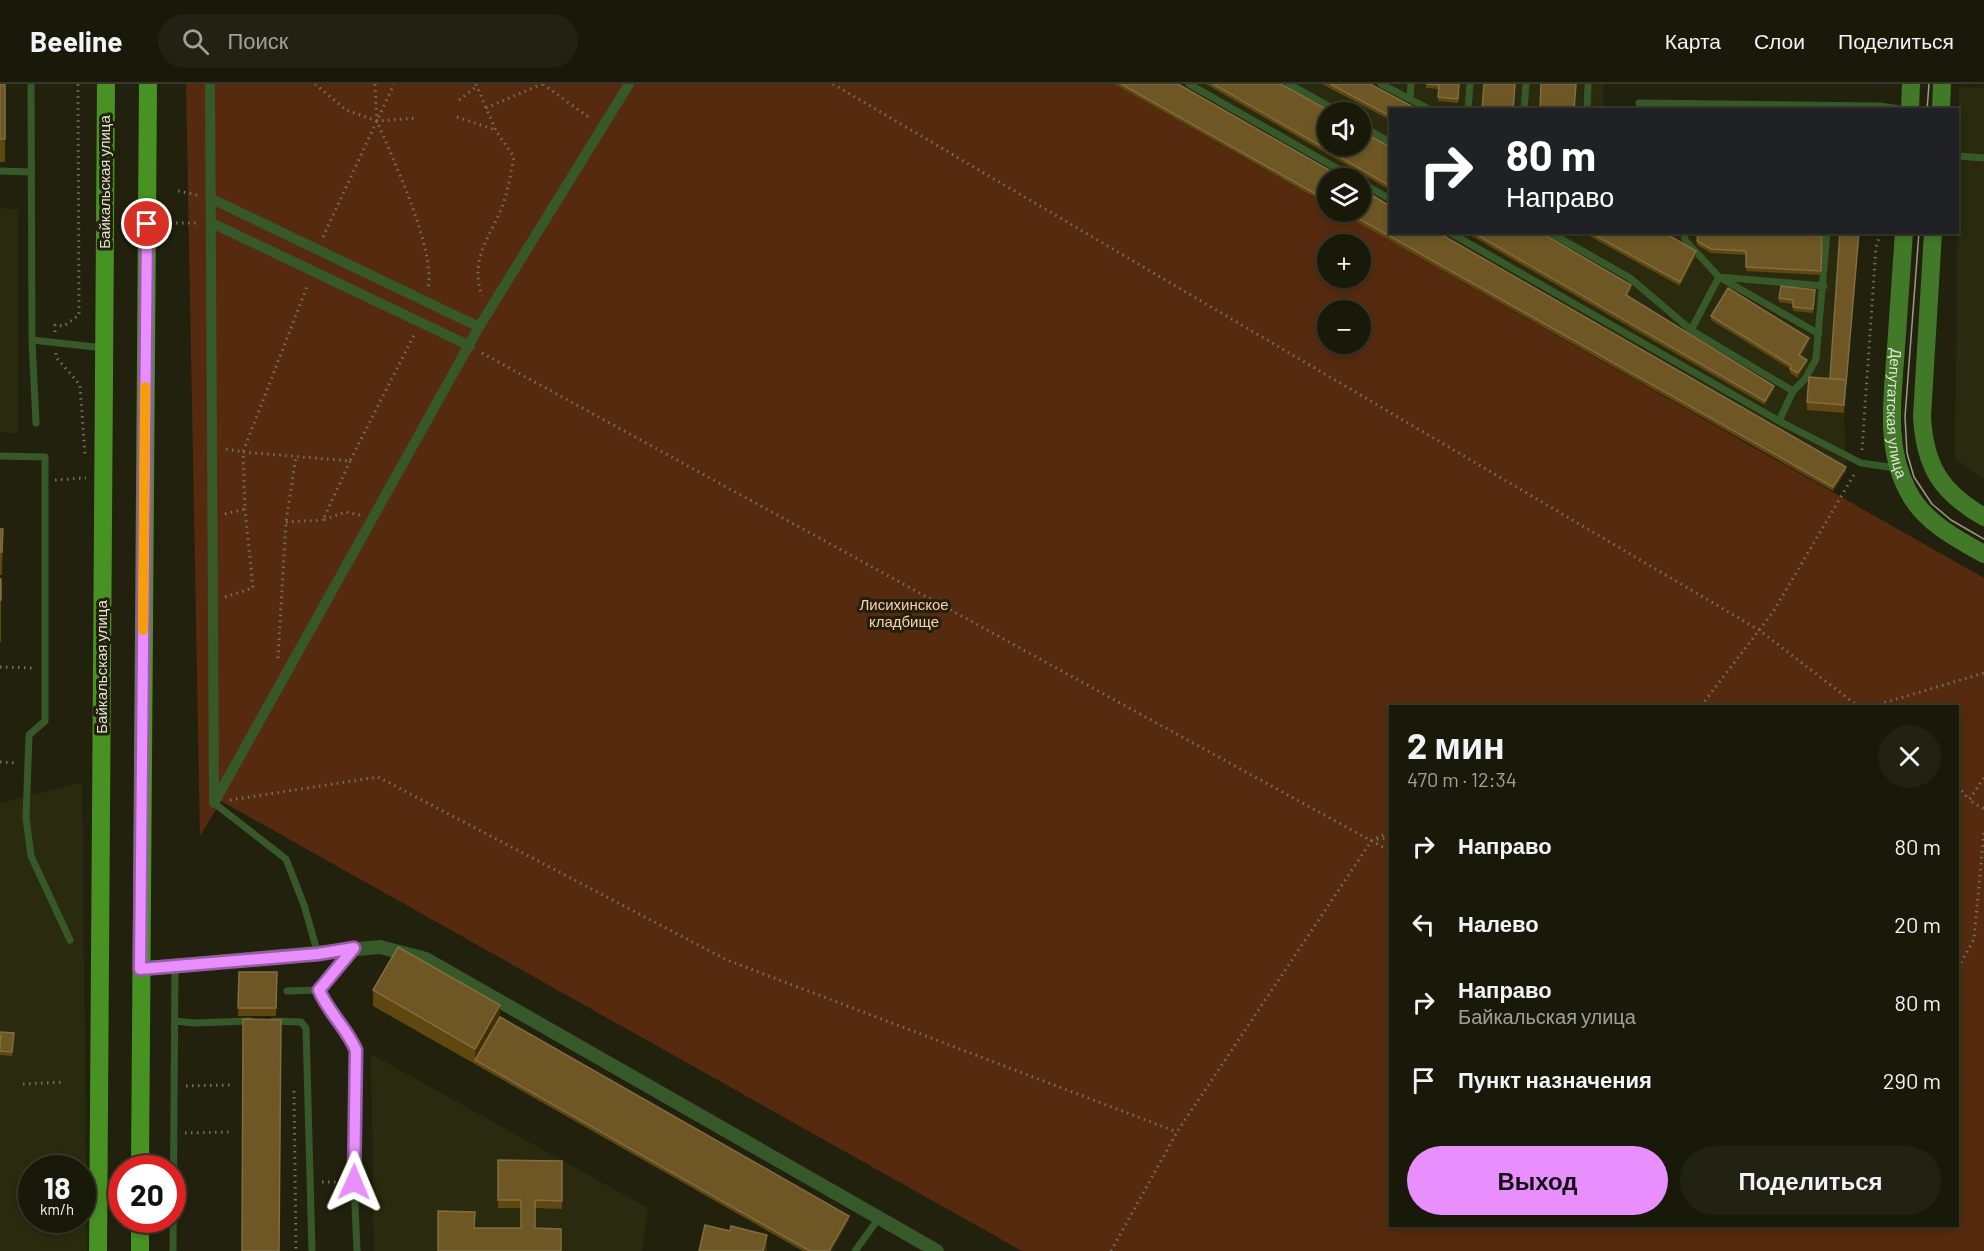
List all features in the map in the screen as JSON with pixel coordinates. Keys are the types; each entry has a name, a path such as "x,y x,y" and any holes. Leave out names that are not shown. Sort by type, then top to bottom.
{"main road":[{"name":"Байкальская улица","path":"98,1251 106,84"},
{"path":"140,1155 148,84"},
{"path":"1908,108 1911,84"},
{"path":"1941,108 1942,84"},
{"name":"Депутатская улица","path":"1904,234 1892,423 1898,468 1908,492 1924,512 1944,531 1984,554"},
{"name":"Депутатская улица","path":"1933,234 1922,417 1923,439 1937,477 1948,492 1984,517"},
{"path":"140,1233 140,1251"}],"street":[{"path":"210,84 214,803"},
{"path":"214,803 479,327 629,84"},
{"path":"210,198 479,327"},
{"path":"212,224 470,346"},
{"path":"140,969 380,947 426,959 937,1251"}],"lane":[{"path":"32,84 32,340 36,423"},
{"path":"1189,84 1336,168"},
{"path":"1289,84 1321,102"},
{"path":"1381,84 1428,108"},
{"path":"1410,98 1411,84"},
{"path":"1468,108 1470,84"},
{"path":"1524,108 1526,84"},
{"path":"1587,108 1588,84"},
{"path":"1639,103 1894,108"},
{"path":"1371,131 1389,141"},
{"path":"1959,156 1984,158"},
{"path":"0,171 31,172"},
{"path":"1371,188 1389,198"},
{"path":"1452,234 1779,421 1861,463 1898,468"},
{"path":"1553,234 1630,278 1691,330 1793,391"},
{"path":"1684,234 1685,240 1719,278 1819,334"},
{"path":"1779,421 1793,391 1804,379 1816,359 1827,234"},
{"path":"1691,330 1719,278"},
{"path":"1719,278 1824,286"},
{"path":"32,340 104,348"},
{"path":"0,456 45,457 45,721 29,735 26,818 31,856 70,940"},
{"path":"214,803 286,859 304,905 318,954"},
{"path":"287,991 319,990 354,948"},
{"path":"173,1251 174,966"},
{"path":"319,990 324,1004 348,1032 356,1050 354,1182 357,1251"},
{"path":"175,1020 301,1022 306,1028 312,1182 312,1251"},
{"path":"855,1251 879,1218"}],"path":[{"path":"45,480 86,478 80,385 56,357 55,341 55,325 64,326 79,315 78,84"},
{"path":"315,84 346,110 377,121 417,118"},
{"path":"375,84 377,121 413,208 430,276 425,302"},
{"path":"317,250 394,84"},
{"path":"485,108 543,84 602,127"},
{"path":"833,84 1759,630 1857,705"},
{"path":"459,100 476,86 496,131 514,157 505,200 486,237 476,279 488,312"},
{"path":"457,117 496,131"},
{"path":"178,191 210,198"},
{"path":"176,223 212,224"},
{"path":"1702,705 1773,612 1861,463 1876,247 1880,234"},
{"path":"213,600 254,588 244,509 243,452 313,272"},
{"path":"323,520 420,322"},
{"path":"470,346 1389,850"},
{"path":"213,446 243,452 350,461"},
{"path":"276,691 286,522 296,456"},
{"path":"213,517 244,509"},
{"path":"286,522 323,520 346,512 374,518"},
{"path":"0,667 45,668"},
{"path":"1876,705 1984,673"},
{"path":"0,762 28,764"},
{"path":"214,803 378,777 727,960 1177,1132"},
{"path":"1969,800 1984,778"},
{"path":"1959,787 1969,800 1984,809"},
{"path":"1111,1251 1177,1132 1372,840 1389,832"},
{"path":"1959,966 1974,939 1984,832"},
{"path":"1372,840 1389,838"},
{"path":"294,1079 296,1251"},
{"path":"23,1084 64,1082"},
{"path":"175,1086 232,1085"},
{"path":"175,1134 231,1132"},
{"path":"312,1182 354,1182"}],"shaded area":[{"path":"1114,84 1604,84 1603,108 1389,108 1389,234 1859,234 1844,413 1846,471 1833,491 1357,222 1371,222 1371,168 1317,168 1317,173"},
{"path":"1959,87 1984,88 1984,480 1955,458"},
{"path":"0,208 18,210 18,434 0,432"},
{"path":"82,782 86,1155 18,1155 18,1233 87,1233 87,1251 0,1251 0,803"},
{"path":"371,1054 648,1208 642,1251 374,1251"}],"green space":[{"name":"Лисихинское кладбище","path":"186,84 1114,84 1317,199 1317,222 1357,222 1984,578 1984,1251 1022,1251 221,801 200,836"}],"building":[{"path":"0,84 5,84 5,139 0,139"},
{"path":"1121,84 1178,84 1325,168 1317,168 1317,195"},
{"path":"1213,84 1281,84 1317,104 1317,144"},
{"path":"1330,84 1370,84 1415,108 1389,108 1389,115 1371,106 1371,102 1364,102"},
{"path":"1426,84 1459,84 1458,99 1438,97 1439,85"},
{"path":"1484,84 1515,84 1513,108 1482,108"},
{"path":"1541,84 1576,84 1574,108 1540,108"},
{"path":"1371,136 1389,146 1389,185 1371,175 1371,168 1359,168 1338,156 1371,156"},
{"path":"1371,195 1389,205 1389,234 1440,234 1846,467 1833,487 1365,222 1371,222"},
{"path":"1475,234 1543,234 1631,285 1626,295 1774,386 1765,401"},
{"path":"1593,234 1666,234 1696,251 1680,282"},
{"path":"1698,234 1822,236 1821,271 1746,267 1746,251 1711,249 1697,241"},
{"path":"1840,234 1859,234 1846,384 1846,380 1830,378"},
{"path":"1781,286 1815,290 1813,309 1793,307 1793,300 1779,298"},
{"path":"1728,288 1809,338 1799,355 1807,360 1798,373 1790,369 1792,366 1711,316"},
{"path":"1809,377 1846,380 1844,405 1807,402"},
{"path":"0,529 3,529 2,552 0,552"},
{"path":"398,947 500,1005 475,1049 373,990"},
{"path":"239,972 277,972 276,1008 238,1008"},
{"path":"500,1017 849,1216 829,1251 810,1251 475,1060"},
{"path":"243,1019 281,1020 279,1251 242,1251"},
{"path":"1,1032 14,1033 12,1052 0,1051"},
{"path":"498,1160 562,1161 562,1201 535,1200 535,1228 561,1229 561,1251 438,1251 438,1211 475,1212 474,1228 521,1228 521,1200 498,1200"},
{"path":"705,1225 730,1231 731,1226 767,1235 763,1251 699,1251"}],"tram line":[{"path":"1927,108 1929,84"},
{"path":"1919,234 1905,417 1907,453 1914,477 1932,504 1951,520 1984,539"}],"slow traffic":[{"path":"143,630 145,387"}],"route":[{"path":"147,224 140,969 318,954 354,948 319,990 324,1004 348,1032 356,1050 354,1182"}]}
